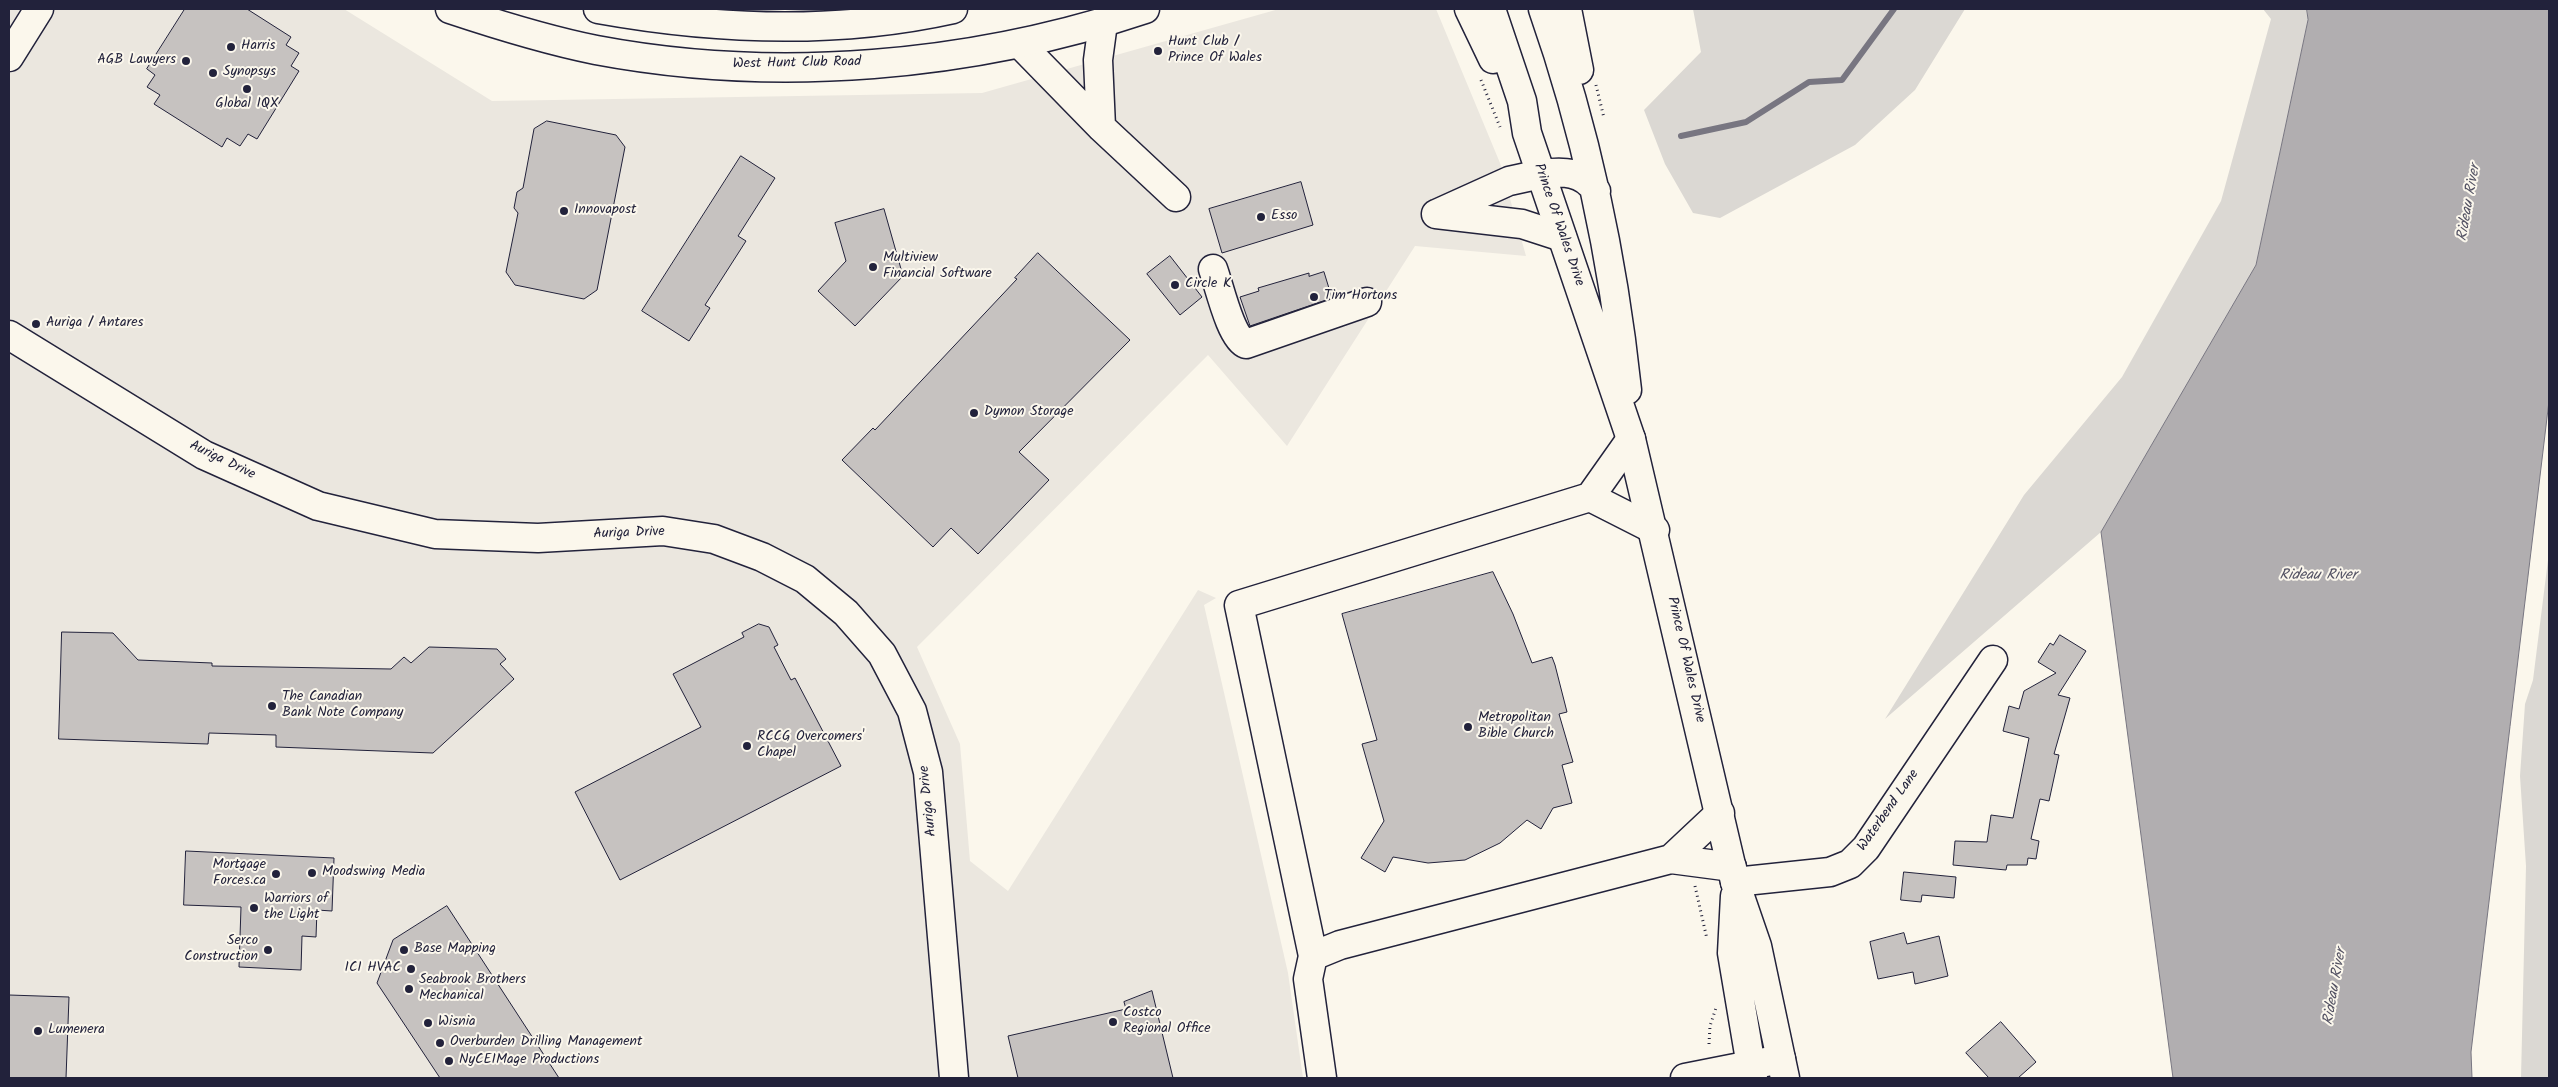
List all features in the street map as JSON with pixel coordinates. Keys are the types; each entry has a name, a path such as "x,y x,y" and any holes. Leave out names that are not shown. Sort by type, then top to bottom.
{"main road":[{"path":"9,57 39,9"},
{"name":"West Hunt Club Road","path":"450,9 512,28 596,50 699,63 760,68 856,64 917,59 1020,44 1103,23 1145,9"},
{"path":"598,9 694,24 768,27 882,20 953,9"},
{"path":"1469,9 1515,134"},
{"name":"Prince Of Wales Drive","path":"1492,9 1522,101 1515,134 1541,174 1632,439 1734,875 1757,946 1783,1069"},
{"name":"Prince Of Wales Drive","path":"1543,9 1582,129 1596,191 1620,322 1632,439"},
{"path":"1567,9 1582,80 1582,129"},
{"path":"1100,127 1098,60 1103,23"},
{"path":"1020,44 1100,127 1176,197"},
{"path":"1562,236 1522,224 1436,214 1509,182 1541,174 1570,173 1585,179 1596,191"},
{"path":"1213,269 1233,329 1239,340 1246,344 1367,302"},
{"name":"Auriga Drive","path":"9,335 204,455 318,506 435,534 538,538 663,531 714,539 762,557 805,579 846,613 882,654 912,712 928,772 954,1078"},
{"path":"1322,1078 1308,979 1313,956 1239,605 1590,497 1632,439"},
{"path":"1590,497 1654,530"},
{"name":"Waterbend Lane","path":"1680,860 1734,875 1830,872 1850,864 1866,848 1993,660"},
{"path":"1313,956 1340,945 1680,860 1720,813"},
{"name":"Prince Of Wales Drive","path":"1734,875 1732,953 1752,1072"},
{"path":"1685,1078 1783,1069"}],"path":[{"path":"1480,77 1515,134"},
{"path":"1680,860 1709,949"},
{"path":"1708,1044 1710,1026 1716,1007"}],"shaded area":[{"path":"9,9 344,9 492,101 982,93 1279,9 1436,9 1500,163 1526,256 1415,246 1287,446 1208,355 917,647 960,744 970,861 1008,891 1198,590 1216,598 1204,605 1288,973 1303,1078 9,1078"},
{"path":"1693,9 1965,9 1915,90 1855,145 1720,218 1693,213 1665,164 1644,110 1701,52"},
{"path":"2263,9 2307,9 2308,20 2256,265 2101,532 1885,719 2024,495 2122,377 2221,201 2271,19"},
{"path":"2549,552 2549,1078 2521,1078 2526,866 2520,776 2525,704 2533,680"}],"water":[{"name":"Rideau River","path":"2307,9 2549,9 2549,401 2471,1052 2472,1078 2173,1078 2101,532 2256,265 2308,20"}],"building":[{"path":"185,9 247,9 291,37 286,45 299,53 291,66 299,71 257,139 248,134 240,146 227,138 222,147 154,104 160,95 147,87 155,75 147,69"},
{"name":"Innovapost","path":"547,121 616,135 625,147 597,290 584,299 515,285 506,272 518,213 514,208 517,192 523,188 534,129"},
{"path":"741,156 775,178 738,236 746,241 705,305 710,308 689,341 642,311"},
{"name":"Esso","path":"1301,182 1313,225 1222,253 1209,209"},
{"name":"Multiview Financial Software","path":"884,209 903,276 855,326 818,291 846,261 835,223"},
{"name":"Dymon Storage","path":"1038,253 1130,340 1019,452 1049,480 978,554 951,528 933,547 842,460 873,428 875,430 1017,279 1015,278"},
{"name":"Circle K","path":"1170,256 1202,297 1180,315 1147,274"},
{"name":"Circle K","path":"1324,272 1332,298 1250,326 1240,297 1259,291 1258,288 1309,273 1309,276"},
{"name":"Metropolitan Bible Church","path":"1493,572 1513,614 1532,663 1552,657 1555,665 1567,712 1559,714 1573,762 1562,765 1572,803 1553,808 1541,829 1527,820 1500,843 1465,860 1428,863 1393,857 1385,872 1361,858 1384,821 1362,744 1377,740 1342,614"},
{"name":"RCCG Overcomers' Chapel","path":"759,624 769,627 778,645 774,647 791,680 795,678 841,766 620,880 575,792 701,727 673,674 744,637 742,633"},
{"name":"The Canadian Bank Note Company","path":"62,632 113,633 138,660 212,663 212,666 391,669 404,657 411,663 429,647 497,649 506,659 500,664 514,679 433,753 276,747 276,735 209,733 208,744 59,739"},
{"path":"2060,635 2086,651 2058,695 2070,698 2054,754 2059,755 2049,801 2040,799 2031,839 2039,841 2036,859 2028,858 2027,865 2007,865 2006,870 1953,865 1955,841 1987,842 1991,815 2013,818 2029,738 2003,731 2009,706 2019,709 2024,691 2056,673 2038,662 2050,643 2053,645"},
{"path":"186,851 334,858 332,911 317,910 316,937 302,936 301,970 239,967 241,907 184,905"},
{"path":"1904,872 1956,877 1954,898 1922,895 1921,902 1901,900"},
{"path":"447,906 559,1078 440,1078 377,983 393,940"},
{"path":"1904,933 1907,944 1939,936 1948,976 1915,984 1913,972 1878,979 1870,942"},
{"name":"Costco Regional Office","path":"1152,991 1173,1078 1018,1078 1008,1036 1126,1009 1124,1002"},
{"name":"Lumenera","path":"9,995 69,997 66,1078 9,1078"},
{"path":"2001,1022 2036,1062 2018,1078 1989,1078 1966,1053"}],"waterway":[{"path":"1681,136 1746,122 1809,82 1842,80 1894,9"}],"place":[{"name":"Harris","path":"231,47"},
{"name":"Hunt Club / Prince Of Wales","path":"1158,51"},
{"name":"AGB Lawyers","path":"186,61"},
{"name":"Synopsys","path":"213,73"},
{"name":"Global IQX","path":"247,89"},
{"name":"Innovapost","path":"564,211"},
{"name":"Esso","path":"1261,217"},
{"name":"Multiview Financial Software","path":"873,267"},
{"name":"Circle K","path":"1175,285"},
{"name":"Tim Hortons","path":"1314,297"},
{"name":"Auriga / Antares","path":"36,324"},
{"name":"Dymon Storage","path":"974,413"},
{"name":"The Canadian Bank Note Company","path":"272,706"},
{"name":"Metropolitan Bible Church","path":"1468,727"},
{"name":"RCCG Overcomers' Chapel","path":"747,746"},
{"name":"Moodswing Media","path":"312,873"},
{"name":"Mortgage Forces.ca","path":"276,874"},
{"name":"Warriors of the Light","path":"254,908"},
{"name":"Serco Construction","path":"268,950"},
{"name":"Base Mapping","path":"404,950"},
{"name":"ICI HVAC","path":"411,969"},
{"name":"Seabrook Brothers Mechanical","path":"409,989"},
{"name":"Costco Regional Office","path":"1113,1022"},
{"name":"Wisnia","path":"428,1023"},
{"name":"Lumenera","path":"38,1031"},
{"name":"Overburden Drilling Management","path":"440,1043"},
{"name":"NyCEIMage Productions","path":"449,1061"}]}
